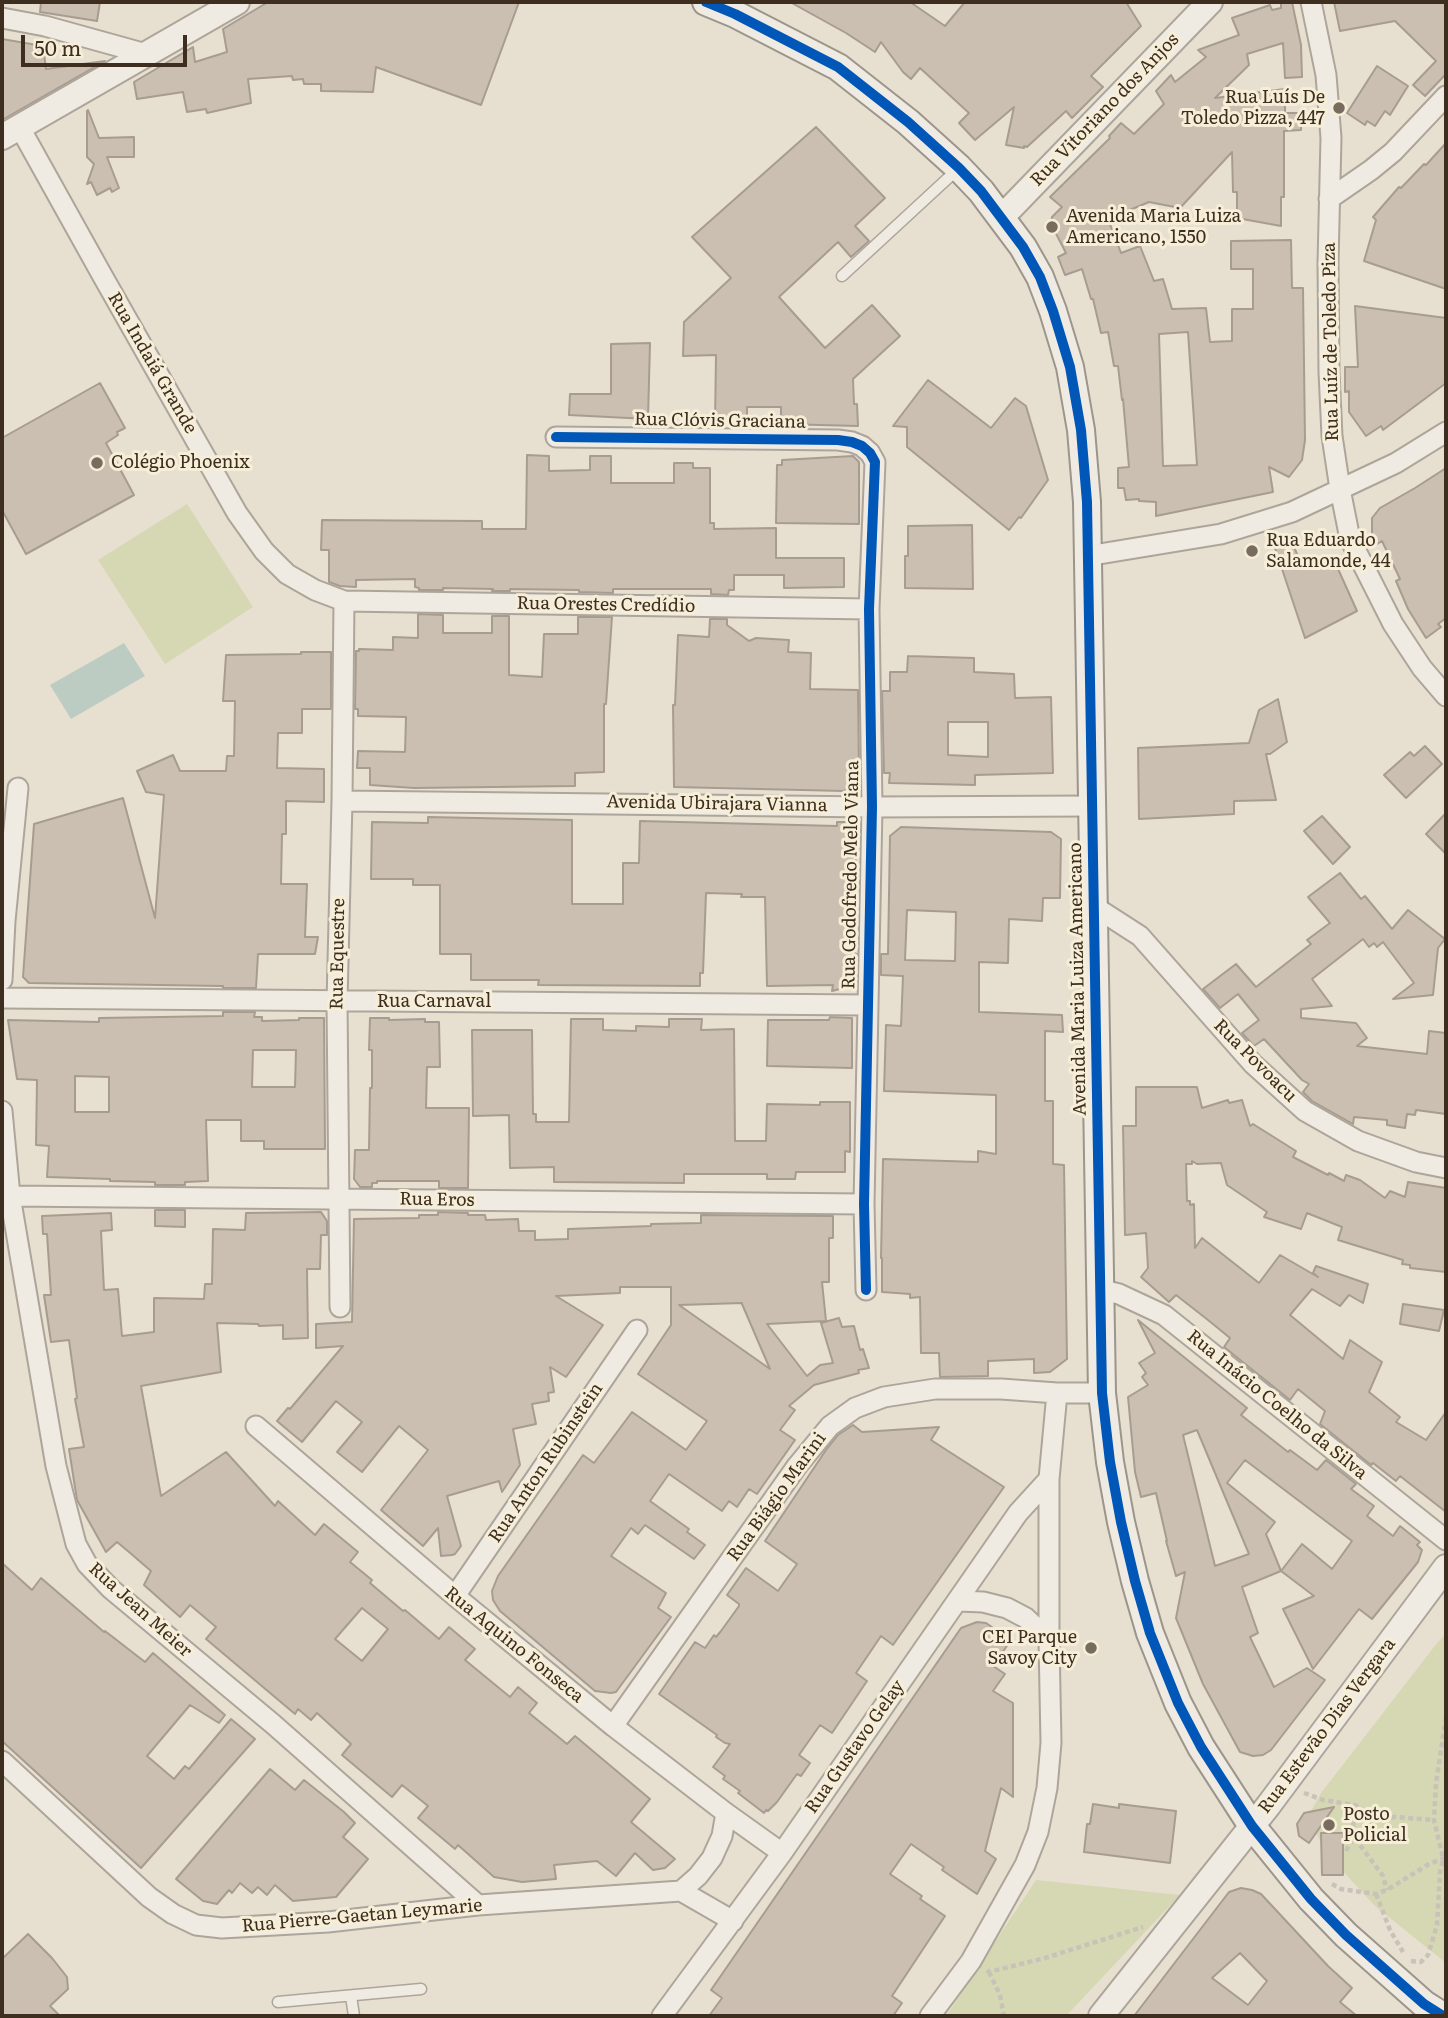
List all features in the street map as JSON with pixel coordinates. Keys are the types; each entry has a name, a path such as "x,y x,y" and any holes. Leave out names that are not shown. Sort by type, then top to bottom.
{"main road":[{"name":"Avenida Maria Luiza Americano","path":"706,2 738,8 838,66 959,167 981,191 1023,247 1040,277 1053,311 1070,367 1081,430 1087,502 1101,1393 1121,1522 1135,1581 1158,1656 1178,1703 1201,1747 1252,1826 1311,1899 1346,1935 1424,2004 1443,2016"}],"street":[{"path":"11,131 237,2"},
{"name":"Rua Vitoriano dos Anjos","path":"1001,218 1210,2"},
{"name":"Rua Luíz de Toledo Piza","path":"1311,2 1326,75 1331,138 1329,372 1332,436 1340,489 1350,539 1393,624 1422,668 1446,696"},
{"path":"2,18 45,26 146,54"},
{"path":"1329,199 1393,152 1446,96"},
{"name":"Rua Indaiá Grande","path":"11,131 102,275 237,513 264,551 287,574 344,601"},
{"path":"1087,556 1221,534 1292,512 1396,463 1446,432"},
{"name":"Rua Clóvis Graciana","path":"556,437 838,440 862,446 875,462"},
{"name":"Rua Godofredo Melo Viana","path":"866,1290 866,1005 872,807 869,609 875,462"},
{"name":"Rua Orestes Credídio","path":"344,601 869,609"},
{"name":"Rua Equestre","path":"340,1307 337,1002 344,601"},
{"path":"2,980 18,788"},
{"name":"Avenida Ubirajara Vianna","path":"342,801 872,807 1092,806"},
{"name":"Rua Povoacu","path":"1095,907 1140,936 1253,1064 1304,1111 1357,1141 1416,1162 1446,1168"},
{"name":"Rua Carnaval","path":"2,998 866,1005"},
{"name":"Rua Jean Meier","path":"2,1111 10,1196 57,1466 76,1544 87,1564 111,1589 273,1724 478,1905"},
{"name":"Rua Eros","path":"10,1196 864,1204"},
{"name":"Rua Inácio Coelho da Silva","path":"1099,1289 1119,1294 1164,1315 1446,1539"},
{"name":"Rua Anton Rubinstein","path":"455,1596 637,1330"},
{"name":"Rua Biágio Marini","path":"613,1726 797,1466 830,1426 855,1408 884,1397 935,1389 1101,1393"},
{"path":"930,2016 971,1961 1026,1864 1038,1832 1048,1788 1051,1742 1049,1479 1057,1393"},
{"name":"Rua Aquino Fonseca","path":"256,1426 455,1596 613,1726 726,1814 782,1853"},
{"name":"Rua Gustavo Gelay","path":"662,2016 782,1853 1018,1513 1049,1479"},
{"name":"Rua Estevão Dias Vergara","path":"1101,2016 1252,1826 1446,1567"},
{"path":"958,1601 983,1602 1007,1608 1026,1618 1049,1640"},
{"name":"Rua Pierre-Gaetan Leymarie","path":"2,1760 149,1897 173,1914 196,1925 222,1928 328,1922 478,1905 681,1891"},
{"path":"726,1814 722,1836 712,1858 698,1876 681,1891 733,1921"}],"lane":[{"path":"842,276 959,167"},
{"path":"278,2002 421,1989"},
{"path":"351,1996 354,2016"}],"path":[{"path":"1446,1717 1436,1783 1434,1820 1446,1870"},
{"path":"1284,1784 1323,1800 1355,1805 1378,1819"},
{"path":"1355,1805 1354,1837 1376,1864 1387,1890"},
{"path":"1346,1851 1354,1837 1378,1819 1395,1817 1434,1820"},
{"path":"1326,1881 1341,1889 1376,1894 1429,1864 1445,1859"},
{"path":"1376,1894 1390,1930 1406,1958 1412,1962 1421,1962 1428,1955 1437,1925 1440,1873 1445,1859"},
{"path":"989,1972 1045,1958 1146,1926 1171,1926"},
{"path":"971,1961 989,1972 1000,1995 1004,2016"}],"green space":[{"path":"187,504 253,607 165,664 98,560"},
{"path":"1446,1634 1446,1963 1375,1906 1326,1853 1310,1821 1311,1811 1321,1793"},
{"path":"1036,1880 1180,1895 1066,2016 946,2016"}],"shaded area":[{"path":"124,643 145,676 71,719 50,685"}],"building":[{"path":"41,2 100,2 97,21 40,12"},
{"path":"268,2 519,2 481,105 376,67 373,92 321,91 321,84 304,84 303,79 293,80 292,76 248,79 251,103 207,113 206,109 187,112 183,92 137,99 134,82 193,47 195,62 227,52 223,29"},
{"path":"790,2 910,2 945,26 965,2 1126,2 1141,26 1091,76 1103,87 1072,118 1066,111 1024,148 1006,145 1014,107 975,140 959,123 969,113 920,68 911,79 881,42 875,52"},
{"path":"1281,2 1292,2 1301,45 1302,77 1285,78 1283,43 1247,54 1249,65 1215,98 1285,89 1285,113 1301,113 1301,130 1284,131 1281,226 1237,218 1232,152 1180,208 1149,202 1108,219 1121,253 1140,246 1154,281 1163,279 1172,309 1206,308 1210,342 1232,341 1232,309 1253,309 1253,269 1231,269 1231,241 1291,240 1292,288 1303,288 1305,440 1302,460 1289,477 1269,467 1273,492 1156,516 1156,502 1126,500 1124,488 1118,488 1118,468 1129,467 1118,366 1114,366 1108,332 1101,333 1082,269 1065,275 1058,257 1066,253 1051,224 1052,217 1062,207 1050,197 1110,138 1121,123 1134,134 1164,104 1156,91 1171,75 1175,82 1206,57 1198,50 1239,35 1232,18 1270,5 1272,10 1281,8","holes":["1188,332 1197,465 1163,466 1159,334"]},
{"path":"1334,2 1446,2 1446,74 1425,96 1413,85 1436,61 1395,21 1340,31"},
{"path":"2,39 43,46 46,69 105,61 2,120"},
{"path":"1377,66 1408,86 1390,115 1385,111 1375,126 1367,121 1365,125 1347,113"},
{"path":"88,110 99,138 134,137 134,157 107,157 119,188 112,192 110,188 97,195 91,182 87,184 94,164 87,157"},
{"path":"816,127 885,198 855,226 869,241 851,257 838,242 779,297 825,348 872,305 900,336 853,379 858,426 781,424 781,407 747,407 747,424 715,423 716,355 683,356 684,322 731,278 692,237"},
{"path":"1446,143 1446,289 1364,261 1376,220 1373,217 1399,187 1426,165"},
{"path":"1355,306 1446,318 1446,383 1383,430 1381,426 1366,436 1349,412 1349,391 1345,392 1345,367 1358,367"},
{"path":"650,343 648,419 569,415 570,394 611,394 611,344"},
{"path":"928,380 991,428 1015,398 1026,406 1048,480 1009,530 907,447 907,427 893,426"},
{"path":"100,383 125,428 106,443 134,495 26,554 2,510 2,438"},
{"path":"527,455 549,456 549,471 590,470 590,456 611,456 611,483 674,483 674,463 693,463 693,468 710,468 710,523 714,523 714,529 776,528 776,558 844,558 844,587 784,588 784,575 734,575 734,590 729,590 728,595 711,594 711,589 613,589 613,593 579,590 419,590 415,587 415,579 356,580 356,587 329,582 329,550 321,550 322,520 482,521 482,529 526,529"},
{"path":"853,456 859,462 859,524 776,523 777,465 782,465 782,460"},
{"path":"1446,468 1446,618 1438,624 1441,627 1426,638 1408,609 1396,581 1400,579 1382,541 1377,544 1372,534 1372,518 1380,508"},
{"path":"972,525 973,589 905,588 908,526"},
{"path":"1293,544 1301,564 1315,558 1334,560 1357,611 1305,638 1275,548"},
{"path":"418,614 443,615 443,633 492,633 492,616 509,616 509,675 542,677 544,634 578,634 578,617 612,617 604,704 604,772 575,773 575,786 414,788 370,785 370,768 357,768 358,751 405,752 406,717 358,716 358,709 355,709 356,651 393,650 393,637 418,638"},
{"path":"710,619 727,619 727,625 749,641 756,638 789,640 788,652 811,653 810,689 858,690 859,772 855,772 854,782 844,791 674,787 673,705 678,635 709,637"},
{"path":"331,652 331,709 302,709 302,733 278,733 277,768 324,769 324,802 286,801 281,884 307,884 305,937 318,937 315,954 258,954 256,988 29,983 23,977 34,824 123,798 155,918 164,795 146,792 137,771 173,755 180,771 226,771 227,756 234,756 235,701 223,701 226,655"},
{"path":"908,656 974,658 974,672 1014,674 1015,698 1051,697 1053,773 975,775 975,785 889,783 890,773 884,773 882,691 890,691 890,672 907,672","holes":["948,722 988,722 988,757 948,755"]},
{"path":"1278,699 1287,742 1266,754 1276,800 1234,801 1234,814 1139,819 1138,748 1249,743 1259,710"},
{"path":"1425,746 1442,764 1406,798 1384,775 1410,752 1414,756"},
{"path":"1446,813 1446,854 1426,834"},
{"path":"1322,816 1350,847 1333,864 1304,831"},
{"path":"428,817 572,820 572,904 623,904 623,863 639,863 640,821 837,826 837,822 851,822 856,827 855,985 832,991 833,985 767,986 765,897 706,893 703,973 700,973 700,986 538,985 539,980 471,980 471,954 440,954 440,885 413,885 413,879 371,879 372,822 428,823"},
{"path":"901,827 1051,832 1061,839 1060,898 1043,898 1042,921 1009,919 1008,963 979,962 979,1012 1062,1015 1063,1032 1045,1031 1045,1101 1053,1101 1053,1164 1064,1165 1067,1359 1050,1372 1034,1373 1034,1359 988,1361 988,1376 940,1377 939,1353 921,1353 920,1297 910,1298 910,1294 882,1292 883,1159 978,1162 978,1151 996,1154 996,1095 884,1091 886,1025 901,1026 903,976 881,975 881,954 888,954 890,836","holes":["907,910 956,912 955,961 905,960"]},
{"path":"1340,873 1361,899 1365,896 1392,929 1408,910 1445,939 1438,948 1433,995 1393,999 1414,983 1383,942 1377,947 1374,943 1369,947 1363,939 1312,979 1332,1006 1301,1009 1301,1018 1356,1023 1367,1038 1357,1046 1427,1054 1429,1031 1446,1033 1446,1114 1416,1110 1415,1115 1407,1114 1405,1128 1387,1125 1387,1120 1354,1117 1353,1124 1312,1101 1303,1092 1309,1084 1302,1080 1264,1039 1254,1046 1242,1033 1259,1020 1238,994 1220,1008 1203,989 1236,964 1256,987 1311,944 1307,940 1330,923 1308,897"},
{"path":"223,1012 255,1012 254,1017 262,1017 262,1021 324,1018 325,1149 264,1149 264,1141 241,1141 241,1120 206,1120 208,1181 185,1182 185,1185 155,1185 155,1182 47,1177 49,1146 36,1145 37,1080 17,1079 8,1020 99,1022 99,1018 223,1016","holes":["253,1050 296,1050 295,1087 252,1087","75,1076 109,1077 109,1112 75,1112"]},
{"path":"830,1017 852,1018 852,1068 767,1066 768,1020 829,1020"},
{"path":"370,1018 425,1019 425,1022 439,1022 440,1067 427,1067 426,1108 469,1108 468,1188 439,1188 439,1181 377,1181 372,1183 372,1187 360,1187 354,1179 355,1150 369,1150 372,1088"},
{"path":"571,1019 603,1019 603,1030 636,1031 636,1026 669,1027 669,1019 702,1019 701,1030 734,1029 735,1141 766,1141 767,1104 820,1105 820,1102 850,1102 850,1152 845,1151 845,1172 796,1172 795,1179 767,1179 767,1174 684,1174 684,1183 554,1182 554,1167 510,1168 509,1115 473,1116 472,1030 532,1030 533,1114 536,1114 536,1122 569,1122"},
{"path":"1136,1087 1197,1087 1202,1108 1228,1100 1229,1103 1242,1100 1250,1126 1253,1124 1296,1151 1293,1157 1344,1181 1346,1175 1360,1180 1385,1198 1390,1191 1405,1197 1408,1182 1446,1188 1446,1272 1410,1268 1410,1265 1402,1264 1403,1260 1338,1240 1342,1227 1307,1213 1301,1229 1264,1217 1267,1212 1227,1185 1221,1163 1197,1164 1192,1161 1192,1164 1186,1164 1187,1201 1190,1201 1190,1205 1194,1204 1195,1248 1202,1238 1259,1283 1280,1255 1318,1277 1313,1273 1316,1266 1368,1284 1363,1303 1349,1295 1340,1306 1312,1289 1290,1315 1343,1359 1350,1340 1382,1362 1369,1392 1400,1417 1396,1422 1426,1440 1446,1412 1446,1512 1400,1476 1396,1481 1373,1463 1371,1465 1320,1424 1325,1411 1298,1389 1290,1400 1224,1347 1230,1338 1176,1295 1169,1302 1141,1277 1148,1268 1146,1233 1125,1235 1123,1126 1136,1126"},
{"path":"155,1210 185,1210 185,1227 155,1226"},
{"path":"321,1212 327,1221 327,1235 321,1235 320,1269 307,1269 308,1338 283,1339 283,1325 217,1323 221,1372 141,1386 161,1496 226,1452 275,1506 278,1501 315,1535 324,1524 358,1552 350,1562 403,1611 439,1639 449,1627 475,1649 465,1660 510,1697 518,1687 537,1703 529,1713 567,1744 575,1736 650,1799 631,1822 675,1859 665,1868 653,1870 635,1853 616,1876 597,1861 554,1865 556,1879 522,1882 494,1877 458,1845 455,1849 418,1818 428,1806 402,1785 392,1797 342,1755 351,1744 317,1713 311,1720 298,1709 295,1714 206,1639 216,1627 190,1605 180,1617 144,1585 151,1571 129,1552 117,1542 106,1552 77,1500 69,1449 84,1447 75,1399 69,1340 51,1342 44,1295 51,1295 47,1234 43,1234 42,1216 111,1213 112,1230 101,1231 104,1290 118,1289 122,1336 154,1332 154,1298 204,1299 205,1284 212,1284 213,1229 245,1230 246,1213","holes":["362,1608 388,1629 362,1661 335,1639"]},
{"path":"438,1212 468,1213 485,1215 486,1220 518,1219 519,1231 535,1231 535,1240 568,1239 568,1229 701,1223 701,1215 833,1216 833,1238 829,1238 829,1282 822,1282 826,1321 767,1324 807,1376 820,1365 833,1363 821,1323 839,1318 842,1327 854,1326 860,1350 863,1349 869,1368 814,1385 789,1406 795,1410 780,1430 795,1440 757,1494 749,1489 737,1507 729,1501 722,1511 669,1474 650,1501 689,1529 687,1532 705,1545 694,1559 645,1525 638,1534 631,1528 611,1556 666,1593 658,1608 671,1617 616,1692 595,1691 500,1611 493,1600 492,1591 498,1576 583,1455 594,1463 632,1412 686,1450 707,1421 638,1374 671,1325 671,1287 620,1287 620,1293 556,1296 603,1325 566,1377 550,1367 554,1392 548,1393 549,1401 532,1404 536,1424 513,1429 520,1465 502,1492 499,1481 447,1496 461,1546 455,1554 441,1556 438,1528 423,1546 381,1510 428,1450 399,1426 362,1472 337,1452 362,1422 336,1401 302,1442 277,1421 343,1346 316,1348 316,1324 352,1322 354,1219 438,1215","holes":["742,1303 770,1369 679,1305"]},
{"path":"1403,1304 1444,1310 1439,1331 1400,1324"},
{"path":"1138,1320 1247,1408 1241,1415 1288,1452 1290,1450 1317,1470 1326,1460 1356,1484 1351,1489 1374,1506 1367,1516 1393,1536 1400,1526 1420,1542 1417,1545 1422,1550 1418,1562 1372,1619 1359,1609 1313,1669 1283,1609 1314,1596 1281,1571 1242,1587 1258,1633 1250,1637 1274,1687 1307,1668 1325,1680 1271,1750 1263,1755 1253,1756 1240,1752 1203,1684 1176,1618 1185,1572 1176,1576 1156,1493 1141,1497 1135,1472 1128,1397 1148,1385 1142,1377 1146,1373 1139,1363 1155,1353","holes":["1197,1430 1249,1554 1215,1566 1183,1435","1245,1460 1352,1541 1332,1569 1302,1544 1281,1571 1266,1534 1275,1522 1227,1483"]},
{"path":"853,1425 862,1432 939,1427 931,1440 1004,1487 893,1645 881,1636 856,1673 867,1681 832,1733 820,1725 799,1755 810,1763 801,1776 797,1774 777,1802 764,1813 738,1793 740,1791 723,1779 725,1776 713,1767 730,1744 716,1737 717,1735 659,1694 695,1642 705,1648 739,1606 727,1595 746,1568 778,1591 797,1564 765,1541 826,1450 838,1435"},
{"path":"2,1563 32,1590 41,1578 104,1632 145,1662 153,1653 225,1715 219,1723 190,1705 147,1756 174,1779 185,1766 189,1769 231,1719 255,1739 141,1868 2,1741"},
{"path":"977,1622 986,1623 1011,1640 993,1666 1005,1674 993,1691 1013,1703 1013,1797 1001,1788 985,1851 996,1859 977,1894 911,1844 890,1874 945,1916 892,1996 902,2003 893,2016 709,2016 722,1998 711,1990 961,1628"},
{"path":"270,1769 295,1790 304,1780 344,1812 355,1823 343,1837 368,1859 336,1897 293,1901 275,1885 267,1895 258,1887 252,1893 240,1883 232,1893 229,1890 217,1904 203,1901 176,1879"},
{"path":"1093,1804 1119,1808 1119,1804 1176,1811 1170,1863 1084,1852 1087,1824 1090,1824"},
{"path":"1334,1807 1309,1843 1299,1836 1297,1824 1304,1813"},
{"path":"1321,1833 1343,1833 1343,1875 1322,1875"},
{"path":"1241,1888 1261,1894 1352,1988 1340,2002 1357,2016 1134,2016 1229,1892","holes":["1240,1953 1267,1981 1248,2005 1212,1978"]},
{"path":"28,1934 67,1977 68,1989 50,2006 60,2016 2,2016 2,1959"}],"cycle path":[{"path":"706,2 838,67 908,122 981,191 1023,247 1040,277 1053,311 1070,367 1081,430 1087,502 1102,1393 1110,1462 1121,1522 1150,1633 1178,1703 1201,1747 1252,1826 1311,1899 1346,1935 1424,2004 1443,2016"},
{"path":"556,437 838,440 862,446 875,462 869,609 872,807 864,1204 866,1290"}],"place":[{"name":"Rua Luís De Toledo Pizza, 447","path":"1339,108"},
{"name":"Avenida Maria Luiza Americano, 1550","path":"1052,227"},
{"name":"Colégio Phoenix","path":"97,463"},
{"name":"Rua Eduardo Salamonde, 44","path":"1252,551"},
{"name":"CEI Parque Savoy City","path":"1091,1648"},
{"name":"Posto Policial","path":"1329,1825"}]}
